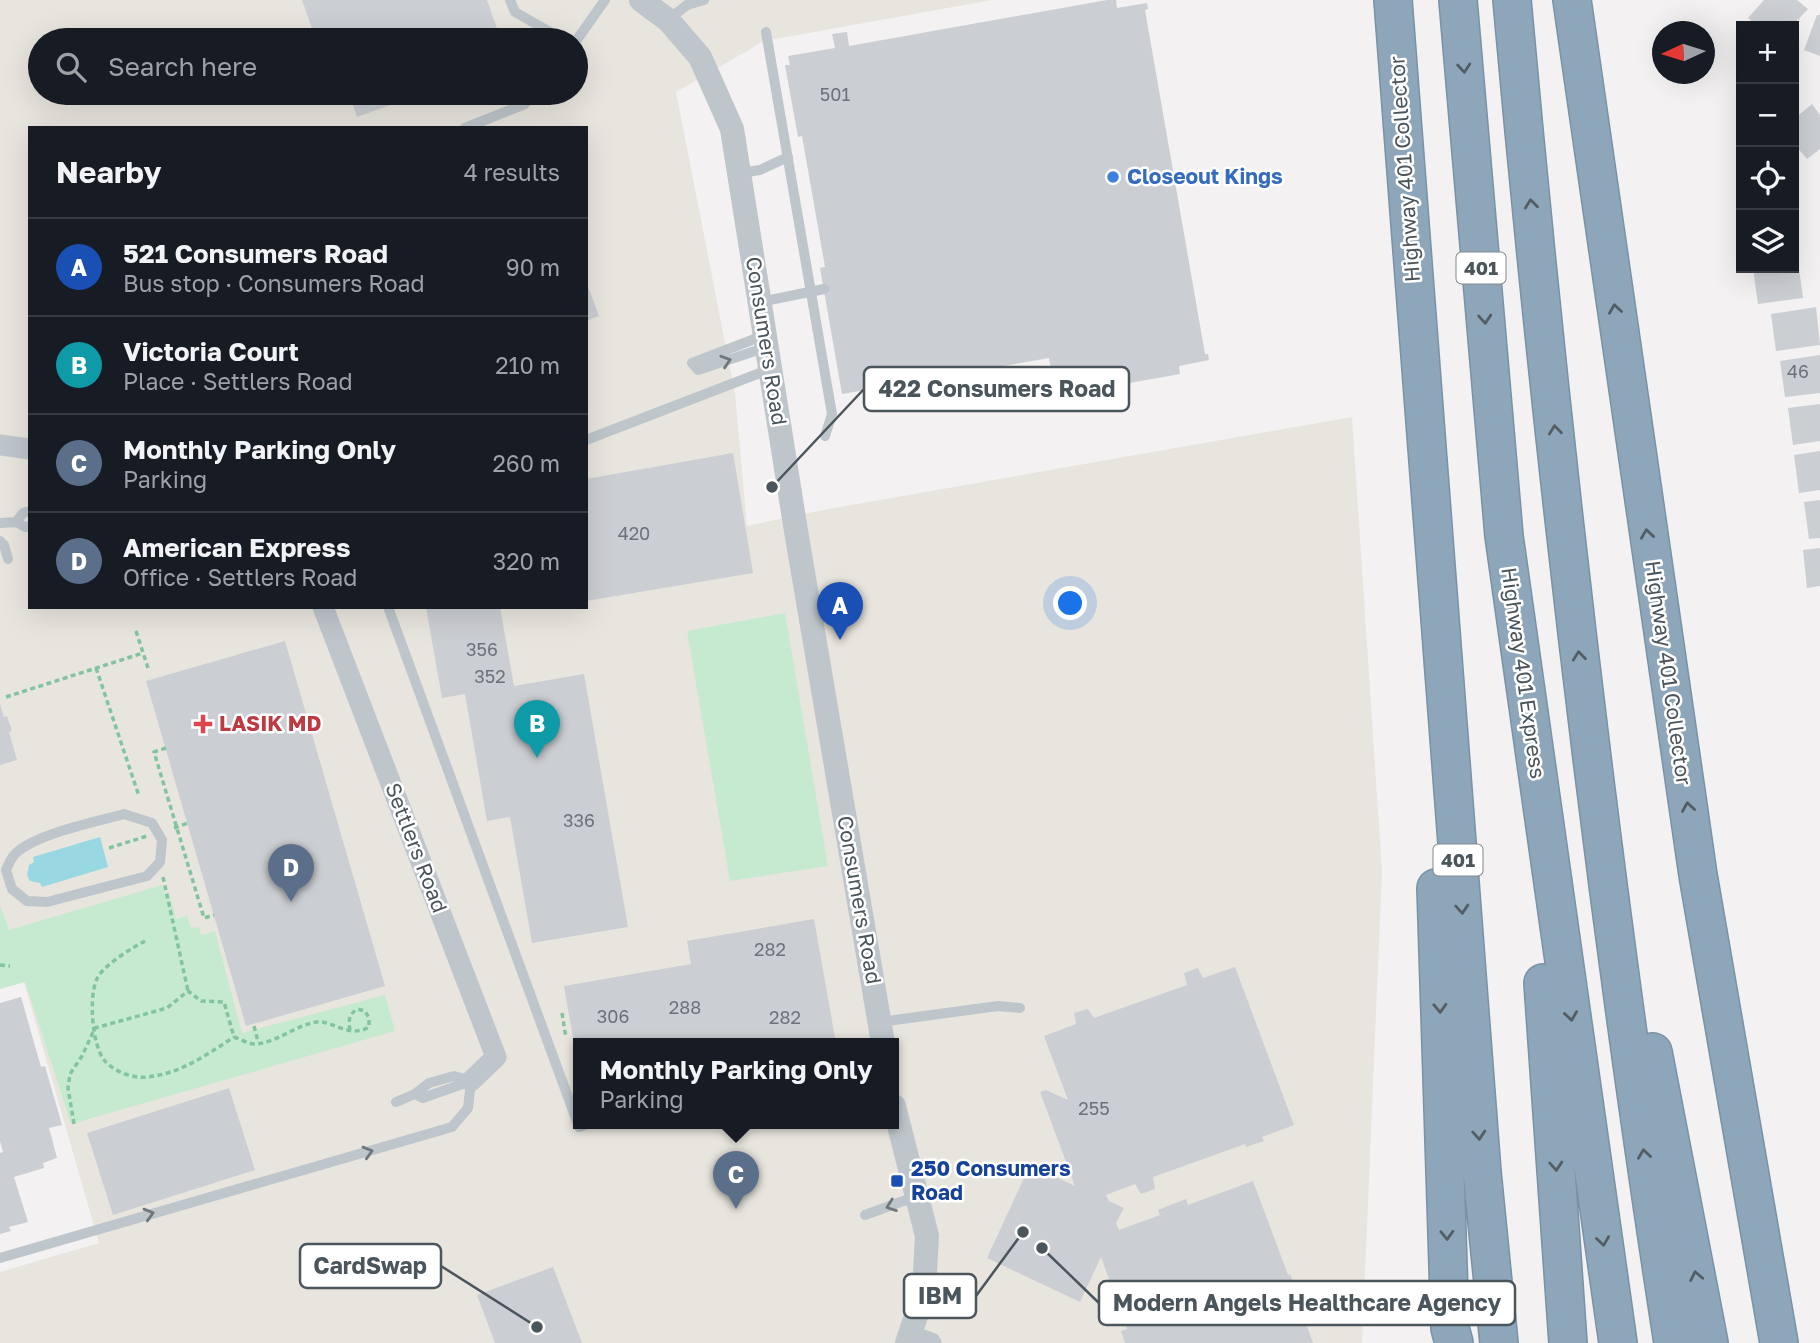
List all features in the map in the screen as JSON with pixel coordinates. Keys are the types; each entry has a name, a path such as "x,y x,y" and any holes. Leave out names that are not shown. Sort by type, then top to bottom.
{"highway":[{"path":"1386,0 1399,84"},
{"name":"Highway 401 Collector","path":"1393,0 1482,1172 1499,1343"},
{"name":"Highway 401 Express","path":"1458,0 1504,536 1618,1343"},
{"name":"401","path":"1512,0 1528,180 1586,724 1620,987 1673,1343"},
{"name":"Highway 401 Collector","path":"1572,0 1698,875 1779,1343"},
{"path":"1594,0 1604,233"},
{"path":"1420,376 1450,1338"},
{"path":"1504,536 1549,1059 1568,1343"},
{"path":"1586,724 1640,978 1709,1343"},
{"path":"1698,875 1755,1343"}],"street":[{"name":"Consumers Road","path":"641,0 668,20 700,57 732,129 881,1032"},
{"path":"0,445 28,449"},
{"name":"Settlers Road","path":"324,609 496,1057 471,1082"},
{"path":"899,1126 927,1236 924,1292 917,1340"}],"lane":[{"path":"510,0 514,12 543,28"},
{"path":"585,28 605,0"},
{"path":"668,20 687,5 704,0"},
{"path":"766,32 832,414 825,436"},
{"path":"471,126 523,105"},
{"path":"740,173 760,170 788,157"},
{"path":"760,302 824,289"},
{"path":"768,350 698,370 692,363 768,350"},
{"path":"588,439 768,350"},
{"path":"16,522 23,513 28,512"},
{"path":"0,523 16,522 28,526"},
{"path":"0,541 8,559"},
{"path":"389,609 573,1111"},
{"path":"124,814 152,823 162,840 160,862 147,876 47,902 27,901 12,889 3,871 13,856 25,846 43,838 124,814"},
{"path":"0,893 12,889"},
{"path":"881,1032 998,1006 1020,1008"},
{"path":"0,1258 452,1127 468,1108 471,1082 454,1076 429,1083 415,1094 396,1102"},
{"path":"865,1215 917,1196"}],"path":[{"path":"136,631 148,668"},
{"path":"6,697 143,653"},
{"path":"96,668 139,796"},
{"path":"166,748 154,752 164,788 204,918 215,915"},
{"path":"163,877 188,991 201,1001 224,1002 234,1037"},
{"path":"145,941 126,950 96,979 92,1010 100,1052 105,1062 129,1076 147,1077 196,1062 234,1037"},
{"path":"0,965 10,966"},
{"path":"74,1124 69,1096 70,1074 95,1028 167,1008 188,991"},
{"path":"234,1037 254,1044 321,1021 339,1029 350,1030 362,1031 369,1027 369,1018 365,1011 358,1009 352,1013 348,1020 350,1030"},
{"path":"566,1038 564,1022 571,1024"},
{"path":"254,1026 258,1042"}],"shaded area":[{"path":"0,0 992,0 764,41 676,92 735,394 747,526 823,510 1352,417 1382,872 1362,1343 0,1343 0,1272 99,1243 9,930 0,908"}],"green space":[{"path":"785,613 828,866 730,881 687,631"},
{"path":"162,885 165,894 169,893 176,919 187,916 191,928 199,927 201,935 215,931 242,1033 385,995 395,1031 71,1124 25,982 0,989 0,905 9,930"}],"water":[{"path":"100,837 108,867 42,887 40,883 30,881 27,875 29,865 34,862 33,857"}],"building":[{"path":"302,0 487,0 497,28 312,28"},
{"path":"1116,0 1117,8 1147,3 1148,9 1145,10 1205,354 1208,354 1209,360 1179,366 1180,374 1072,393 1068,372 1052,375 1049,358 842,394 820,268 825,267 802,136 798,137 785,65 790,65 788,56 835,48 832,34 847,32 849,46"},
{"path":"1764,0 1797,0 1808,9 1797,21 1752,21 1748,18"},
{"path":"1817,15 1820,15 1820,56 1804,50"},
{"path":"1812,104 1820,115 1820,149 1807,159 1799,150 1799,115"},
{"path":"353,105 390,105 357,117"},
{"path":"1799,268 1803,298 1758,304 1754,273 1799,273"},
{"path":"588,286 599,316 588,320"},
{"path":"1816,307 1820,345 1776,351 1771,314"},
{"path":"1820,355 1820,393 1785,397 1780,361"},
{"path":"1820,404 1820,441 1793,445 1788,408"},
{"path":"1820,451 1820,490 1799,493 1794,455"},
{"path":"733,453 753,573 588,601 588,479"},
{"path":"1820,500 1820,538 1809,539 1804,502"},
{"path":"1820,548 1820,586 1807,588 1803,550"},
{"path":"426,609 500,609 514,686 584,674 628,927 532,943 510,817 487,821 465,694 442,698"},
{"path":"285,641 385,986 246,1026 146,681"},
{"path":"0,704 12,731 9,732 17,760 0,765"},
{"path":"814,919 835,1038 573,1038 564,986 691,964 687,941"},
{"path":"1235,967 1294,1125 1262,1137 1264,1141 1246,1147 1245,1144 1153,1177 1155,1189 1141,1194 1135,1184 1106,1195 1109,1201 1124,1208 1116,1223 1119,1230 1160,1215 1158,1210 1186,1199 1188,1205 1253,1181 1288,1275 1290,1274 1296,1289 1294,1290 1313,1343 1125,1343 1121,1331 1127,1329 1101,1257 1080,1302 987,1258 1030,1165 1075,1186 1040,1092 1046,1090 1068,1100 1044,1036 1076,1024 1074,1013 1088,1009 1094,1018 1187,985 1184,973 1198,968 1203,978"},
{"path":"21,997 41,1067 45,1066 62,1125 49,1128 57,1158 43,1163 44,1168 14,1177 28,1222 9,1227 11,1231 0,1234 0,1153 3,1152 0,1141 0,1003"},
{"path":"229,1088 255,1170 113,1215 87,1133"},
{"path":"553,1267 582,1343 495,1343 477,1295"}],"place":[{"name":"Closeout Kings","path":"1113,177"},
{"name":"422 Consumers Road","path":"772,487"},
{"name":"521 Consumers Road","path":"840,640"},
{"name":"LASIK MD","path":"203,724"},
{"name":"Victoria Court","path":"537,758"},
{"name":"American Express","path":"291,902"},
{"name":"250 Consumers Road","path":"897,1181"},
{"name":"Monthly Parking Only","path":"736,1209"},
{"name":"IBM","path":"1023,1232"},
{"name":"Modern Angels Healthcare Agency","path":"1042,1248"},
{"name":"CardSwap","path":"537,1327"}]}
